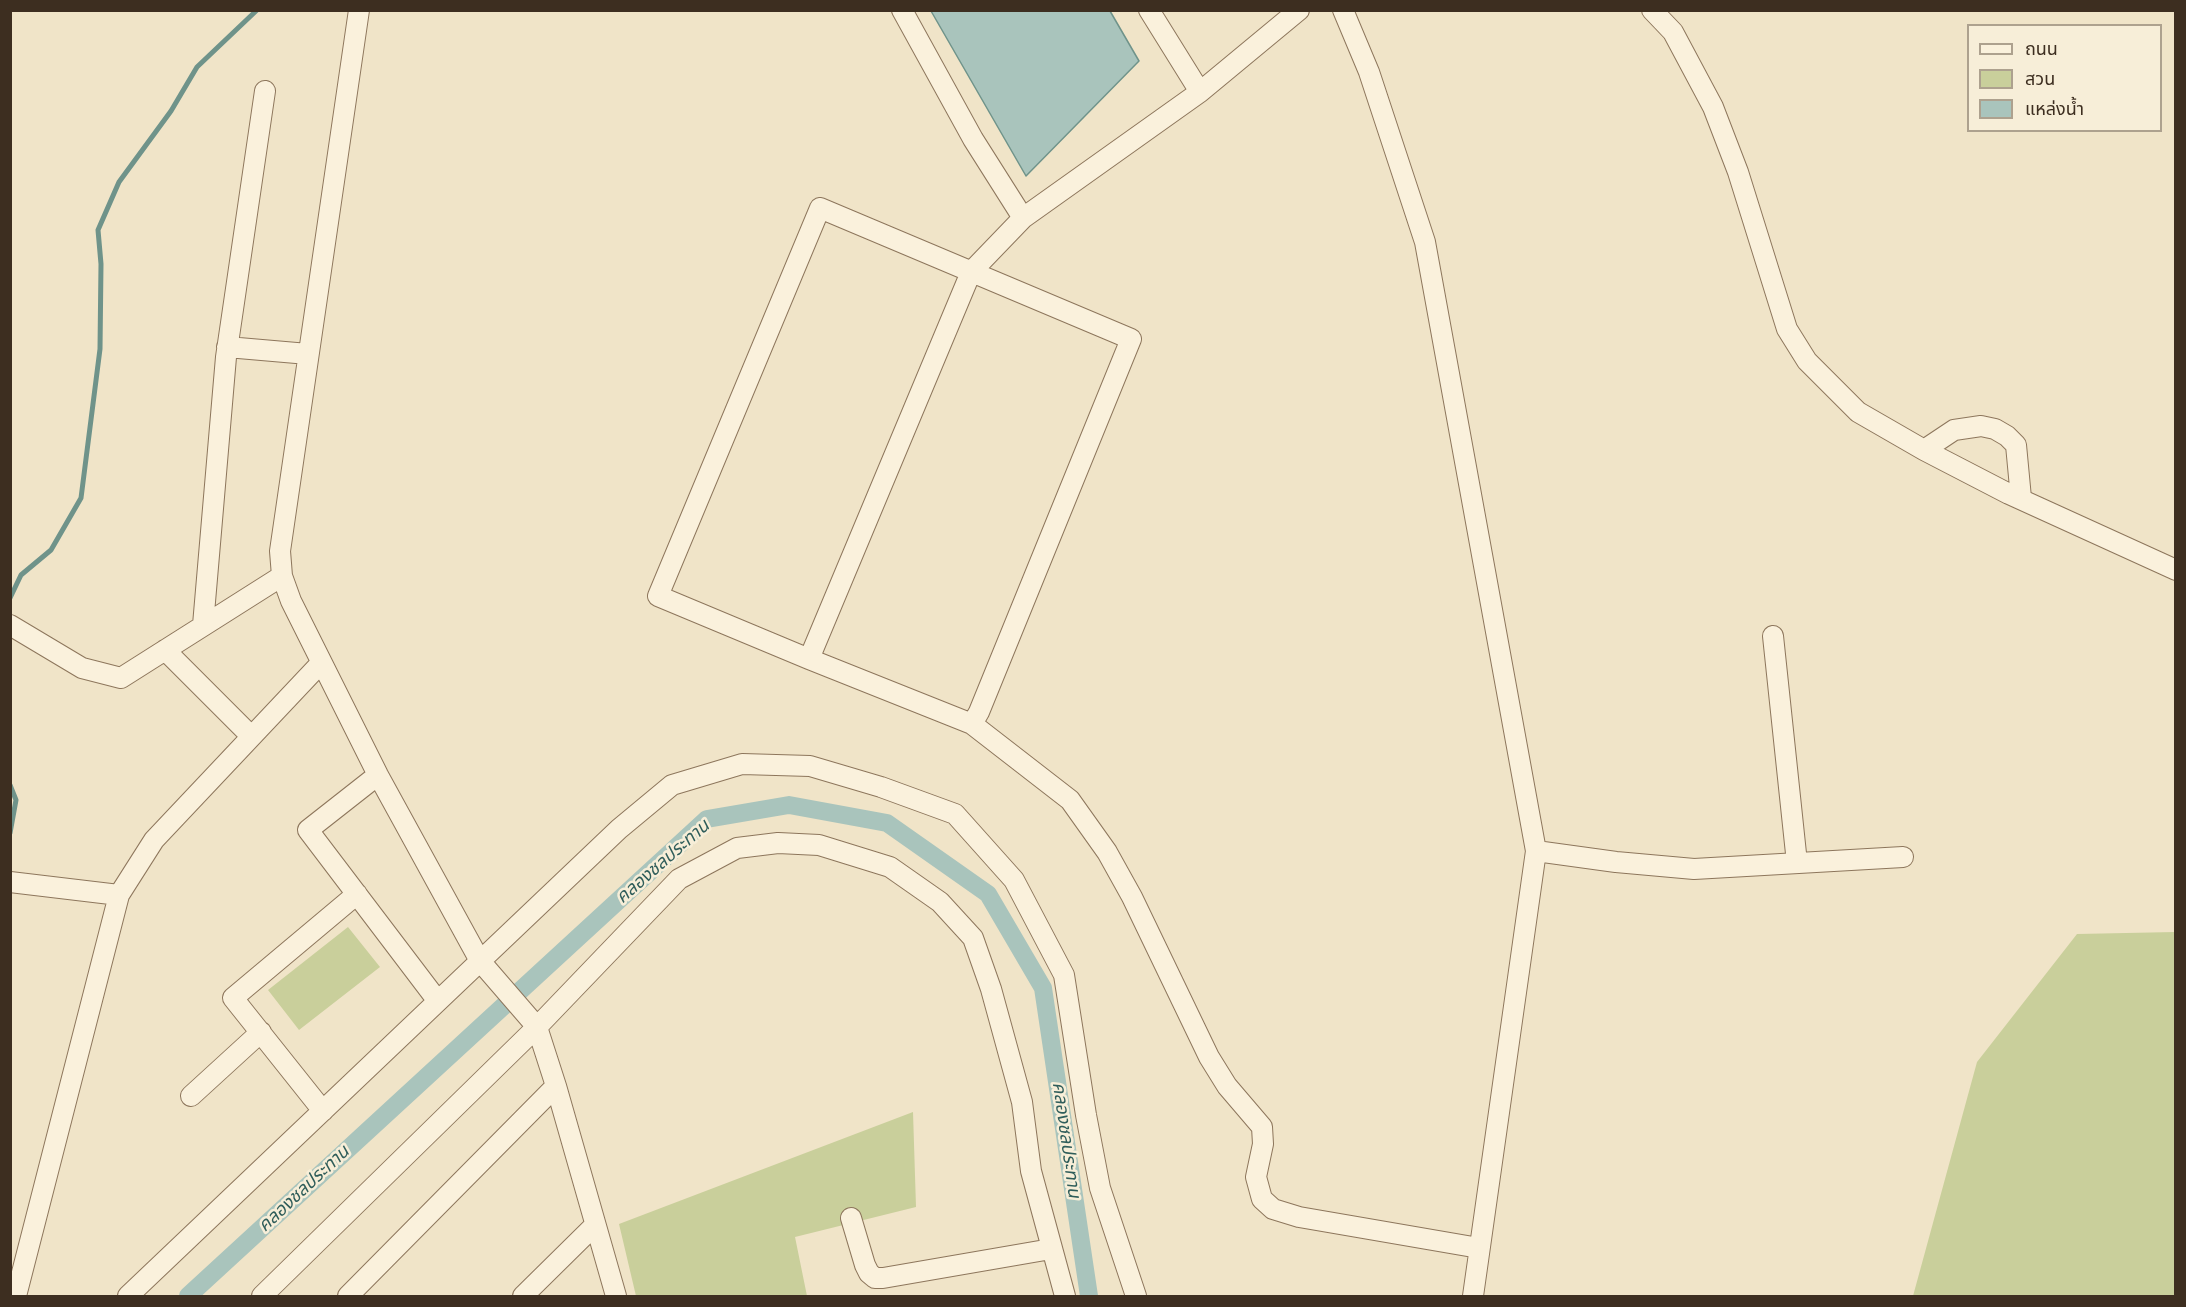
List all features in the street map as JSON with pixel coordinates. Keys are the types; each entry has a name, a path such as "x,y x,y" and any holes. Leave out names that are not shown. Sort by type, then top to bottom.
{"street":[{"path":"359,10 280,551 282,576 291,601 378,775 480,961 537,1027 616,1296"},
{"path":"902,10 973,139 1023,218"},
{"path":"1149,10 1200,92"},
{"path":"808,659 971,272 1023,218 1200,92 1299,10"},
{"path":"1343,10 1369,72 1425,242 1536,851 1473,1296"},
{"path":"1652,10 1673,32 1713,107 1738,172 1787,329 1807,361 1858,412 1924,450 1990,485 2175,570"},
{"path":"203,625 227,347 265,91"},
{"path":"972,724 979,712 1131,339 820,208 658,596 972,724 1070,800 1107,852 1132,897 1209,1057 1227,1086 1262,1127 1263,1144 1257,1177 1262,1199 1274,1209 1299,1217 1479,1248"},
{"path":"227,347 308,354"},
{"path":"1924,450 1954,430 1981,426 1995,429 2016,445 2021,498"},
{"path":"11,625 82,668 122,678 282,576"},
{"path":"1773,636 1797,863"},
{"path":"165,650 250,736"},
{"path":"16,1296 119,895 154,840 321,663"},
{"path":"128,1296 619,829 672,785 742,764 810,766 881,787 954,813 1014,880 1064,975 1100,1188 1136,1296"},
{"path":"378,775 308,830 437,1000"},
{"path":"262,1296 537,1027 679,879 737,848 778,843 819,845 890,867 940,902 973,938 995,1000 1022,1102 1031,1171 1065,1296"},
{"path":"1536,851 1616,862 1694,869 1903,857"},
{"path":"10,882 119,895"},
{"path":"323,1111 233,998 357,894"},
{"path":"191,1096 261,1032"},
{"path":"348,1296 556,1086"},
{"path":"851,1218 868,1273 875,1278 1051,1249"},
{"path":"523,1296 595,1225"}],"green space":[{"path":"348,927 380,967 299,1030 268,990"},
{"path":"2175,932 2175,1296 1913,1296 1977,1062 2077,934"},
{"path":"913,1112 916,1207 795,1237 807,1296 636,1296 619,1224"}],"water":[{"path":"931,11 1110,11 1139,61 1026,176"}],"waterway":[{"path":"10,598 21,575 51,550 81,498 100,349 101,264 98,230 119,182 171,111 197,67 257,10"},
{"path":"10,785 16,800 10,833"},
{"name":"คลองชลประทาน","path":"188,1296 707,819 789,805 887,823 988,894 1043,988 1089,1296"}]}
